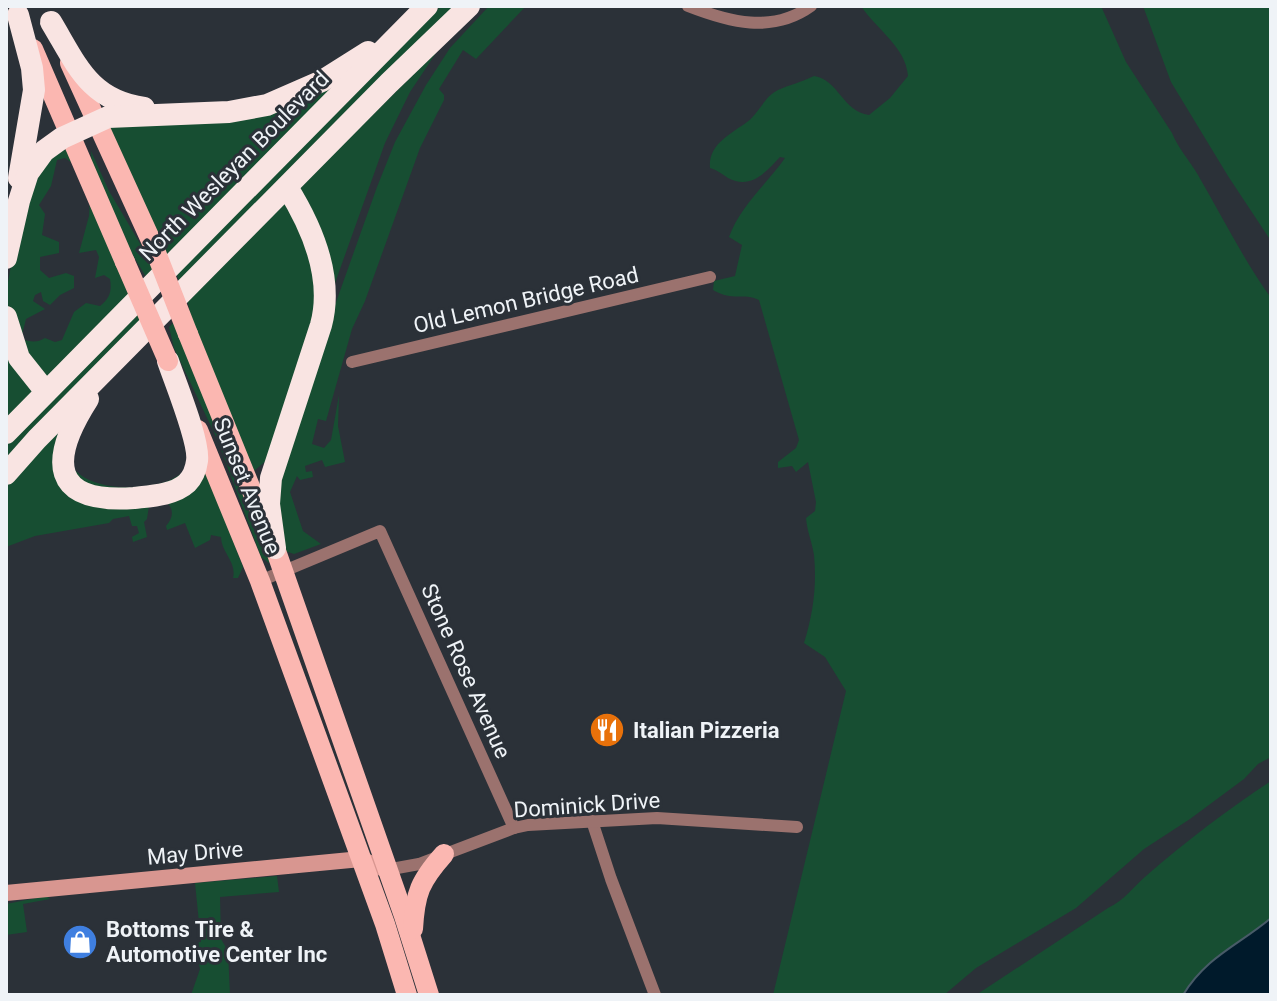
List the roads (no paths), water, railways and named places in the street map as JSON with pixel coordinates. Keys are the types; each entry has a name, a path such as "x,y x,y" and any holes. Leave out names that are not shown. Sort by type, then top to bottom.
{"highway":[{"path":"6,474 415,57 469,6"},
{"path":"8,249 28,173 49,147 70,134 96,121 131,115 251,109 296,94 353,63 425,8"},
{"name":"North Wesleyan Boulevard","path":"6,433 425,8"},
{"path":"8,249 34,90 32,68 16,10"},
{"path":"47,14 87,81 95,89 124,105 181,114"},
{"path":"275,548 269,504 271,478 321,325 325,304 322,267 315,243 287,187"},
{"path":"6,317 19,358 46,392"},
{"path":"131,345 89,397 65,445 62,464 67,480 88,496 110,499 152,496 182,487 192,478 197,464 197,449 168,361"}],"main road":[{"name":"Sunset Avenue","path":"16,10 260,581 407,995"},
{"name":"Sunset Avenue","path":"47,14 153,245 275,548 429,995"},
{"path":"412,941 414,906 420,885 444,854"},
{"name":"May Drive","path":"6,893 361,859 386,870"}],"street":[{"path":"688,6 738,22 767,24 798,16 811,6"},
{"name":"Old Lemon Bridge Road","path":"352,362 710,277"},
{"name":"Stone Rose Avenue","path":"281,572 380,531 514,828"},
{"path":"260,581 281,572"},
{"name":"Dominick Drive","path":"386,870 419,864 514,828 657,818 797,827"},
{"path":"592,821 655,995"}],"water":[{"path":"1271,918 1271,995 1183,995 1202,970"}],"place":[{"name":"Italian Pizzeria","path":"607,730"},
{"name":"Bottoms Tire & Automotive Center Inc","path":"80,942"}]}
